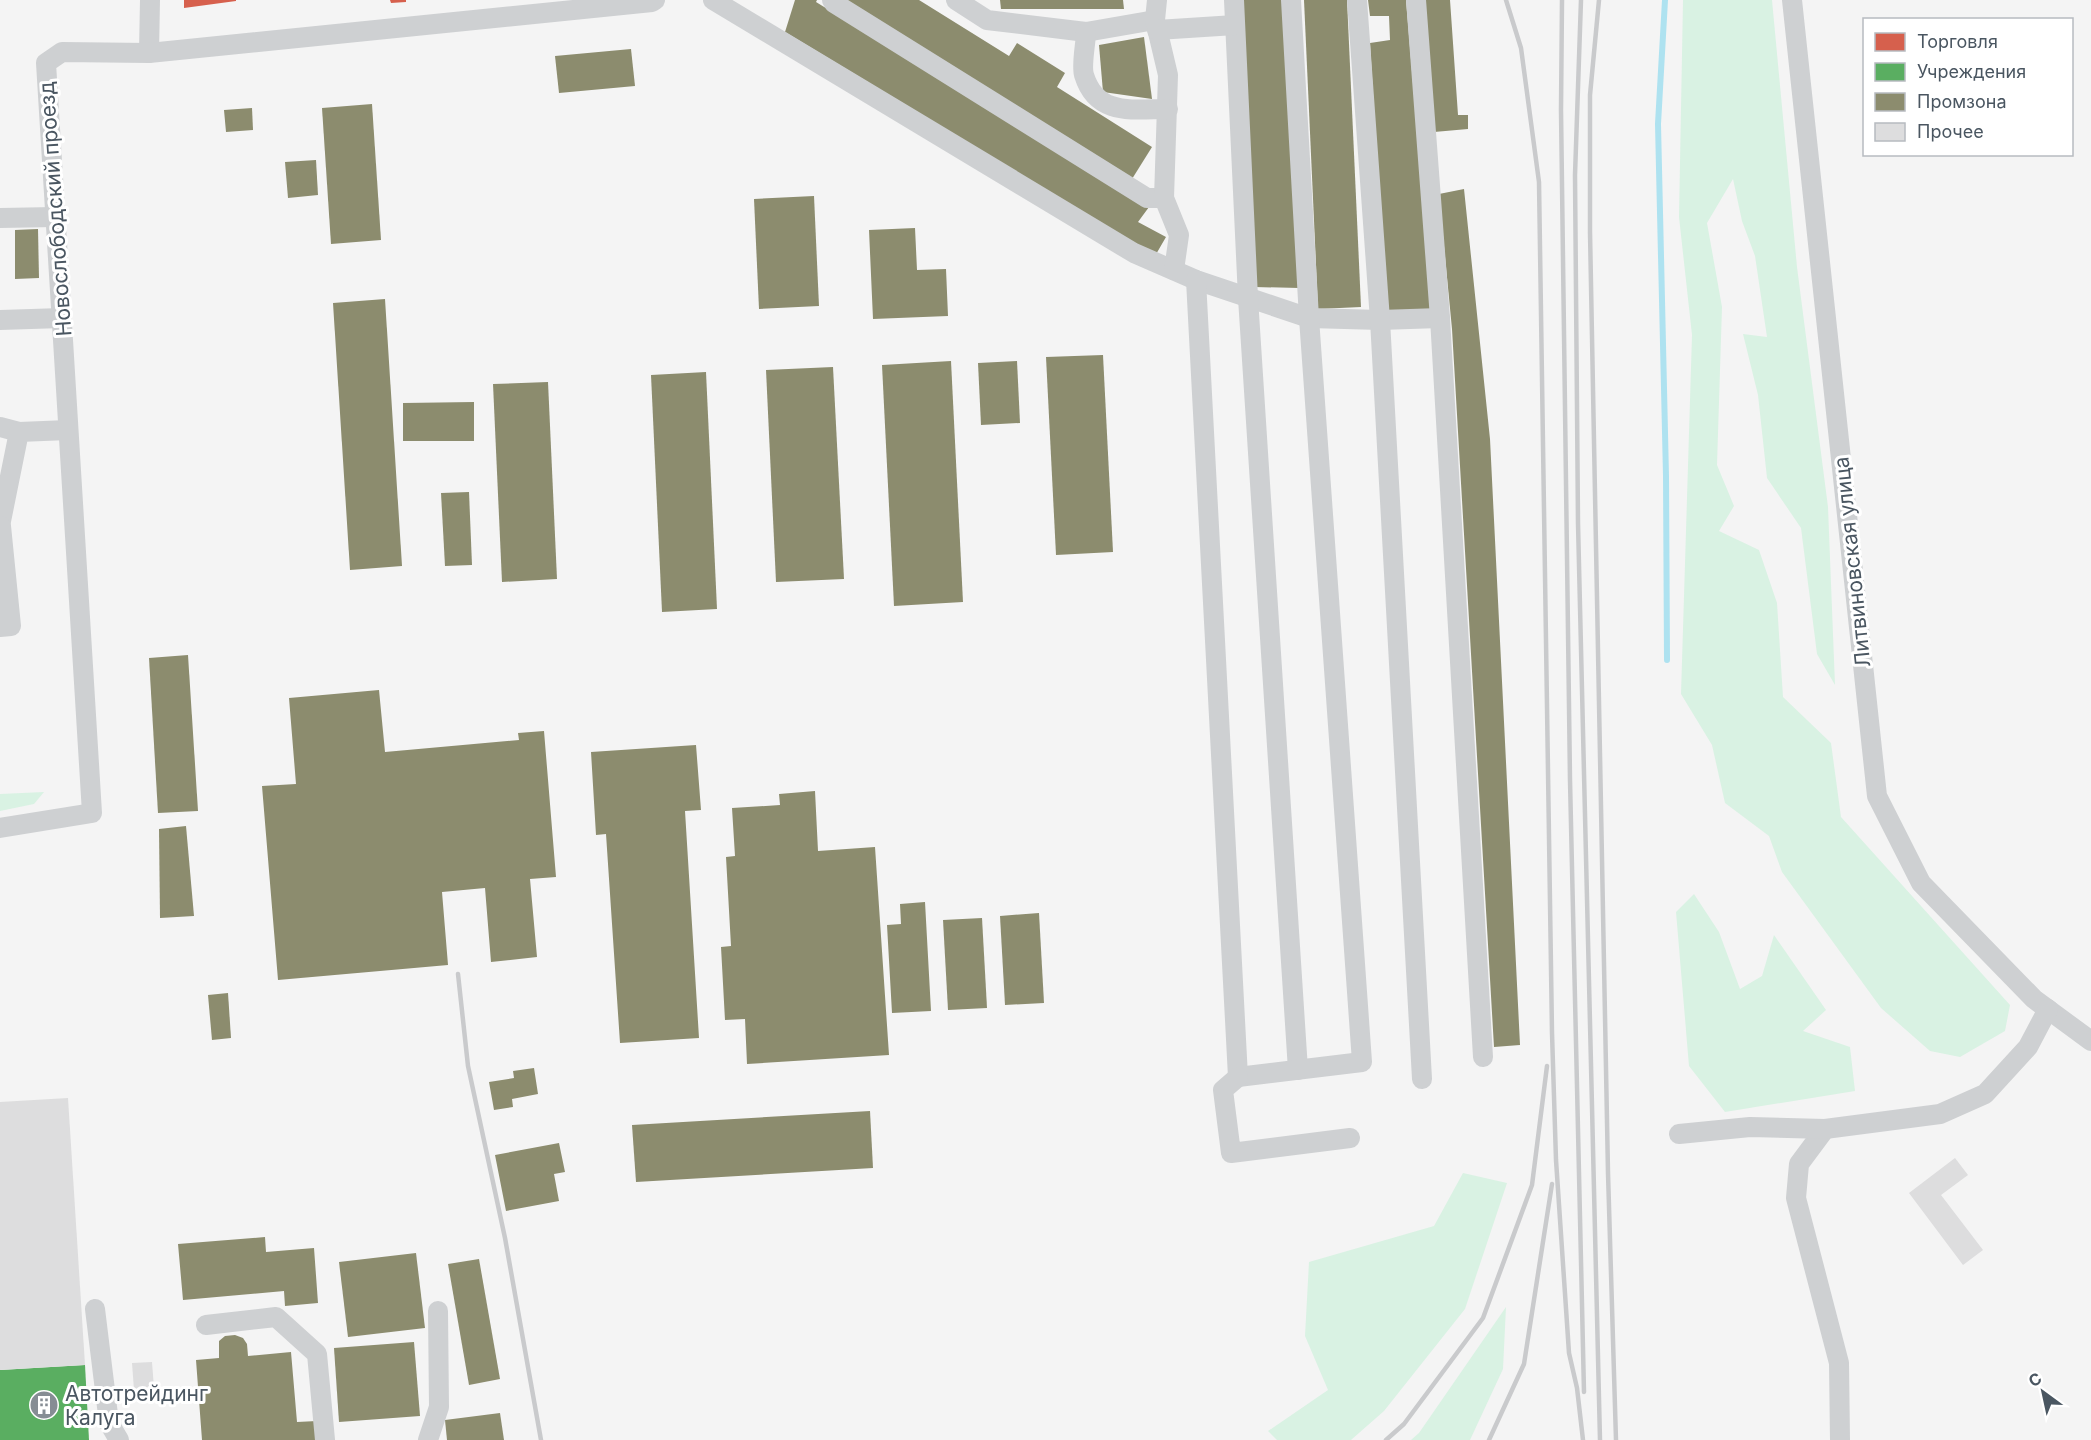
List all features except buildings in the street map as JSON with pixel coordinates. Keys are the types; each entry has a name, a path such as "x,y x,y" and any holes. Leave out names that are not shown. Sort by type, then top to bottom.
{"street":[{"path":"149,52 150,0"},
{"name":"Новослободский проезд","path":"0,828 92,813 46,63 62,52 149,52 592,4 652,2 655,0"},
{"path":"713,0 1134,254 1196,280 1309,318 1380,320 1440,318"},
{"path":"832,0 1147,198 1164,198"},
{"path":"956,0 987,20 1086,33 1156,25 1235,25"},
{"path":"1157,0 1156,25 1168,75 1164,198 1179,235 1174,270"},
{"path":"1234,0 1248,298 1298,1070"},
{"path":"1291,0 1309,318 1362,1062 1238,1077 1223,1090 1231,1153 1350,1138"},
{"path":"1357,0 1380,320 1422,1079"},
{"path":"1416,0 1440,318 1483,1057"},
{"name":"Литвиновская улица","path":"1792,0 1877,796 1921,883 2034,999 2091,1041"},
{"path":"1086,33 1084,74 1096,97 1117,109 1168,109"},
{"path":"0,218 55,217"},
{"path":"1196,280 1238,1077"},
{"path":"0,320 62,318"},
{"path":"0,627 11,626 1,526 9,430 68,430"},
{"path":"1679,1134 1750,1127 1825,1129 1940,1113 1985,1094 2028,1047 2048,1009"},
{"path":"1825,1129 1799,1164 1796,1198 1839,1363 1840,1440"},
{"path":"95,1309 109,1423 119,1440"},
{"path":"428,1440 439,1407 438,1311"},
{"path":"206,1325 276,1317 317,1354 325,1440"}],"green space":[{"path":"1683,0 1772,0 1797,267 1828,507 1835,685 1817,654 1801,528 1767,478 1758,395 1743,334 1767,337 1755,256 1742,221 1733,179 1707,223 1722,307 1717,465 1734,506 1719,531 1759,550 1777,603 1783,697 1831,743 1841,817 2010,1005 2005,1031 1960,1057 1930,1051 1881,1008 1782,872 1769,836 1725,803 1712,745 1681,694 1692,335 1679,217"},
{"path":"44,792 34,804 0,811 0,794"},
{"path":"1694,894 1719,932 1740,989 1762,976 1774,935 1826,1010 1803,1031 1850,1047 1855,1091 1725,1112 1689,1066 1676,912"},
{"path":"1463,1173 1507,1183 1465,1309 1384,1411 1351,1440 1277,1440 1268,1431 1328,1390 1305,1336 1309,1262 1434,1226"},
{"path":"1506,1307 1503,1369 1470,1440 1411,1440 1419,1433"}],"waterway":[{"path":"1665,0 1658,124 1666,476 1667,660"}],"railway":[{"path":"1506,0 1521,48 1539,182 1556,1160 1569,1353 1577,1388 1583,1440"},
{"path":"1562,0 1561,110 1570,780 1584,1392"},
{"path":"1581,0 1575,175 1578,523 1600,1440"},
{"path":"1599,0 1590,95 1590,232 1608,1173 1616,1440"},
{"path":"458,974 468,1066 505,1238 541,1440"},
{"path":"1386,1440 1404,1424 1483,1318 1532,1185 1547,1066"},
{"path":"1489,1440 1524,1364 1552,1184"}],"place":[{"name":"Автотрейдинг Калуга","path":"44,1405"}]}
